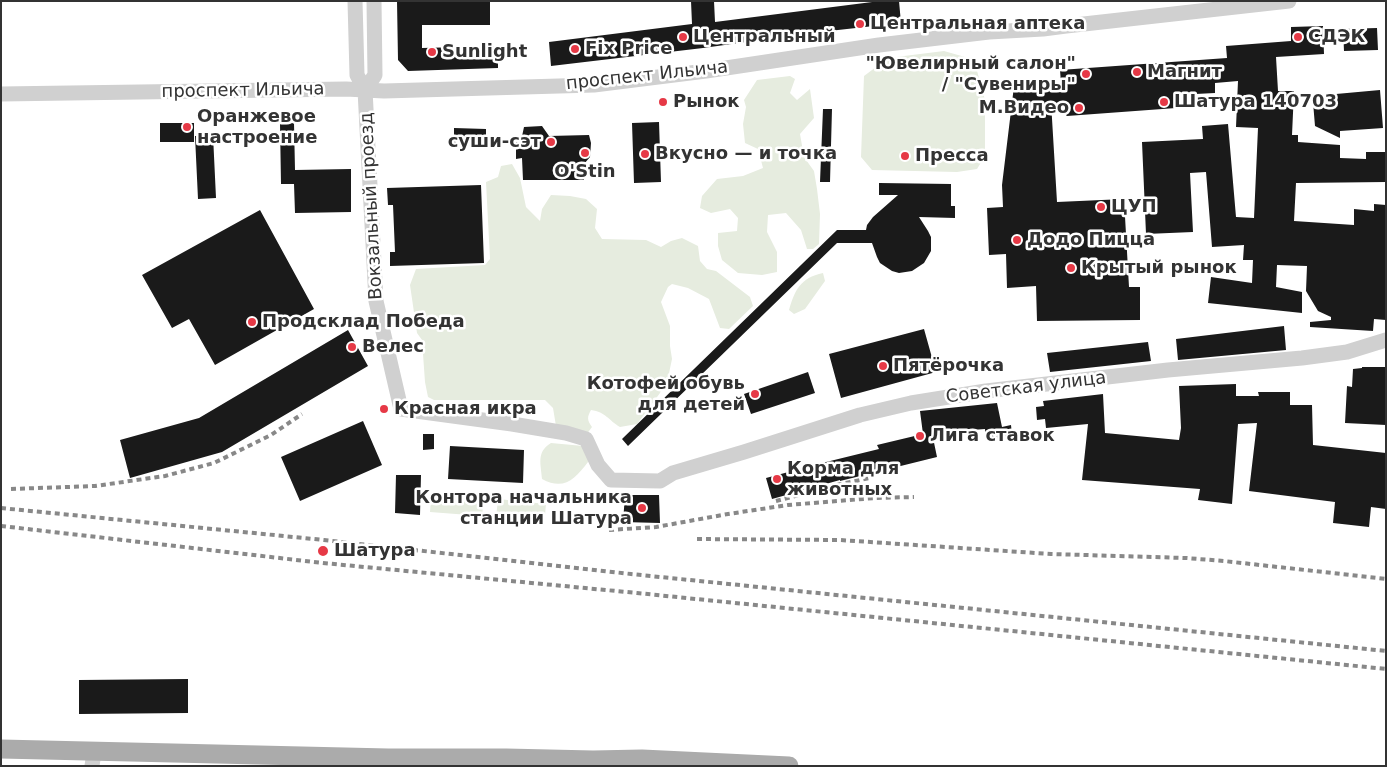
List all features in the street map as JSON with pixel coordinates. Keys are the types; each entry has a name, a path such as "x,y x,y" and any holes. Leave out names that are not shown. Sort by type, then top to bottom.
{"main road":[{"path":"1,750 93,759 388,762 506,758 789,766"}],"street":[{"path":"355,1 357,75 365,90 376,75 374,1"},
{"name":"проспект Ильича","path":"1,94 365,90 594,85 706,72 988,32 1043,30 1290,1"},
{"name":"Вокзальный проезд","path":"365,90 376,301 401,409"},
{"name":"Советская улица","path":"401,409 566,433 586,439 598,465 610,480 660,481 673,473 860,415 911,402 986,391 1149,372 1302,358 1347,352 1386,340"}],"shaded area":[{"path":"944,51 965,57 976,67 985,100 985,156 977,169 957,172 872,170 861,157 864,76 888,58"},
{"path":"790,76 795,79 790,93 797,100 810,89 814,118 800,134 804,157 814,171 820,214 819,244 813,249 807,249 801,230 786,213 768,215 767,232 777,252 777,272 762,275 738,273 722,260 718,246 718,233 737,231 738,218 730,209 711,213 700,208 702,196 717,179 743,176 763,168 758,149 745,143 743,124 746,107 744,100 757,80"},
{"path":"512,164 520,178 526,207 540,221 542,209 551,195 586,199 597,209 595,228 602,239 646,240 661,247 671,241 682,238 698,246 700,261 707,269 716,271 750,297 753,306 729,329 720,328 709,299 688,288 672,284 668,287 661,302 670,326 672,359 668,378 660,393 637,424 620,427 604,414 591,410 588,418 592,427 586,435 556,426 553,408 545,400 434,400 428,397 422,340 417,333 410,285 416,269 485,265 490,259 486,182 498,177 501,166"},
{"path":"823,273 825,281 805,309 794,314 789,310 796,291 800,286 809,278"},
{"path":"551,443 583,446 588,449 588,462 574,478 557,484 542,479 541,454"},
{"path":"452,494 484,497 482,516 430,512 431,498 451,500"},
{"path":"498,499 546,504 545,515 543,517 496,518"}],"building":[{"path":"397,1 490,1 490,25 422,25 422,48 498,46 498,68 408,71 398,60"},
{"name":"Центральный","path":"691,1 714,1 715,22 880,1 899,1 901,23 551,66 549,42 692,24"},
{"path":"1323,26 1324,54 1276,57 1278,91 1294,91 1292,135 1298,135 1298,142 1340,145 1340,158 1366,159 1366,152 1386,152 1386,182 1296,183 1294,221 1354,225 1354,209 1374,211 1374,204 1386,205 1386,320 1374,319 1373,331 1310,327 1310,322 1331,320 1331,317 1318,311 1306,291 1307,266 1277,265 1276,287 1302,292 1302,313 1208,303 1211,277 1252,283 1253,260 1243,260 1244,245 1212,247 1206,172 1190,173 1193,232 1146,234 1142,142 1203,139 1202,126 1228,124 1236,217 1254,218 1258,128 1236,127 1238,81 1215,83 1215,93 1176,95 1176,108 1067,116 1051,102 1057,202 1124,199 1129,287 1140,287 1140,320 1037,321 1036,286 1007,288 1006,254 989,255 987,208 1003,207 1002,185 1014,86 1061,83 1060,70 1227,58 1226,46 1291,41 1291,27"},
{"path":"1377,28 1378,50 1344,51 1343,29"},
{"path":"1380,90 1383,128 1340,131 1340,138 1315,126 1313,102 1325,95"},
{"path":"823,109 832,109 830,182 820,182"},
{"path":"659,122 661,182 634,183 632,123"},
{"path":"160,123 194,123 194,142 160,142"},
{"path":"294,123 295,170 351,169 351,212 295,213 294,184 281,184 280,124"},
{"path":"542,126 549,136 589,135 591,143 590,157 584,164 584,180 523,180 522,158 516,159 516,142 521,141 524,127"},
{"path":"454,128 486,129 486,146 454,145"},
{"path":"213,135 216,198 198,199 195,136"},
{"path":"879,183 951,184 951,206 955,206 955,218 919,217 931,237 931,251 924,263 912,271 899,273 880,263 872,243 837,243 628,446 622,439 837,230 866,230 873,217 898,195 879,195"},
{"path":"481,185 484,263 390,266 390,252 395,252 393,205 388,205 387,188"},
{"path":"260,210 314,309 215,365 189,319 172,328 142,275"},
{"path":"1284,326 1286,350 1178,360 1176,339"},
{"name":"Пятёрочка","path":"924,329 936,372 841,398 829,354"},
{"path":"348,330 368,366 222,452 130,478 120,440 199,418"},
{"path":"1148,342 1151,361 1050,372 1047,353"},
{"path":"1386,367 1386,425 1345,423 1347,386 1352,387 1353,369"},
{"path":"808,372 815,393 751,414 744,394"},
{"path":"1236,384 1236,396 1259,396 1258,392 1290,392 1290,405 1312,405 1313,445 1386,453 1386,509 1371,507 1369,527 1333,523 1335,502 1249,491 1257,423 1238,424 1232,504 1198,500 1200,489 1082,480 1088,424 1046,428 1045,419 1037,420 1036,407 1044,406 1043,401 1103,394 1105,433 1179,440 1181,428 1179,386"},
{"path":"997,403 1002,427 1011,425 1012,435 986,441 985,429 932,433 937,457 840,480 772,499 766,478 879,449 877,445 923,434 920,411"},
{"path":"363,421 382,465 300,501 281,457"},
{"path":"423,434 434,434 434,449 423,450"},
{"path":"450,446 524,450 523,483 448,479"},
{"path":"396,475 421,475 420,515 395,513"},
{"name":"Контора начальника станции Шатура","path":"625,495 659,495 660,523 623,522"},
{"path":"188,679 188,713 79,714 79,680"}],"railway":[{"path":"11,489 95,486 165,476 214,463 271,435 302,414"},
{"path":"776,501 870,478"},
{"path":"609,530 656,527 788,505 914,497"},
{"path":"1,508 1386,651"},
{"path":"1,526 323,563 1386,669"},
{"path":"697,539 840,540 1051,554 1186,558 1386,579"}],"place":[{"name":"Центральная аптека","path":"860,24"},
{"name":"Центральный","path":"683,37"},
{"name":"СДЭК","path":"1298,37"},
{"name":"Fix Price","path":"575,49"},
{"name":"Sunlight","path":"432,52"},
{"name":"Магнит","path":"1137,72"},
{"name":"\"Ювелирный салон\" / \"Сувениры\"","path":"1086,74"},
{"name":"Рынок","path":"663,102"},
{"name":"Шатура 140703","path":"1164,102"},
{"name":"М.Видео","path":"1079,108"},
{"name":"Оранжевое настроение","path":"187,127"},
{"name":"суши-сэт","path":"551,142"},
{"name":"O'Stin","path":"585,153"},
{"name":"Вкусно — и точка","path":"645,154"},
{"name":"Пресса","path":"905,156"},
{"name":"ЦУП","path":"1101,207"},
{"name":"Додо Пицца","path":"1017,240"},
{"name":"Крытый рынок","path":"1071,268"},
{"name":"Продсклад Победа","path":"252,322"},
{"name":"Велес","path":"352,347"},
{"name":"Пятёрочка","path":"883,366"},
{"name":"Котофей обувь для детей","path":"755,394"},
{"name":"Красная икра","path":"384,409"},
{"name":"Лига ставок","path":"920,436"},
{"name":"Корма для животных","path":"777,479"},
{"name":"Контора начальника станции Шатура","path":"642,508"},
{"name":"Шатура","path":"323,551"}]}
